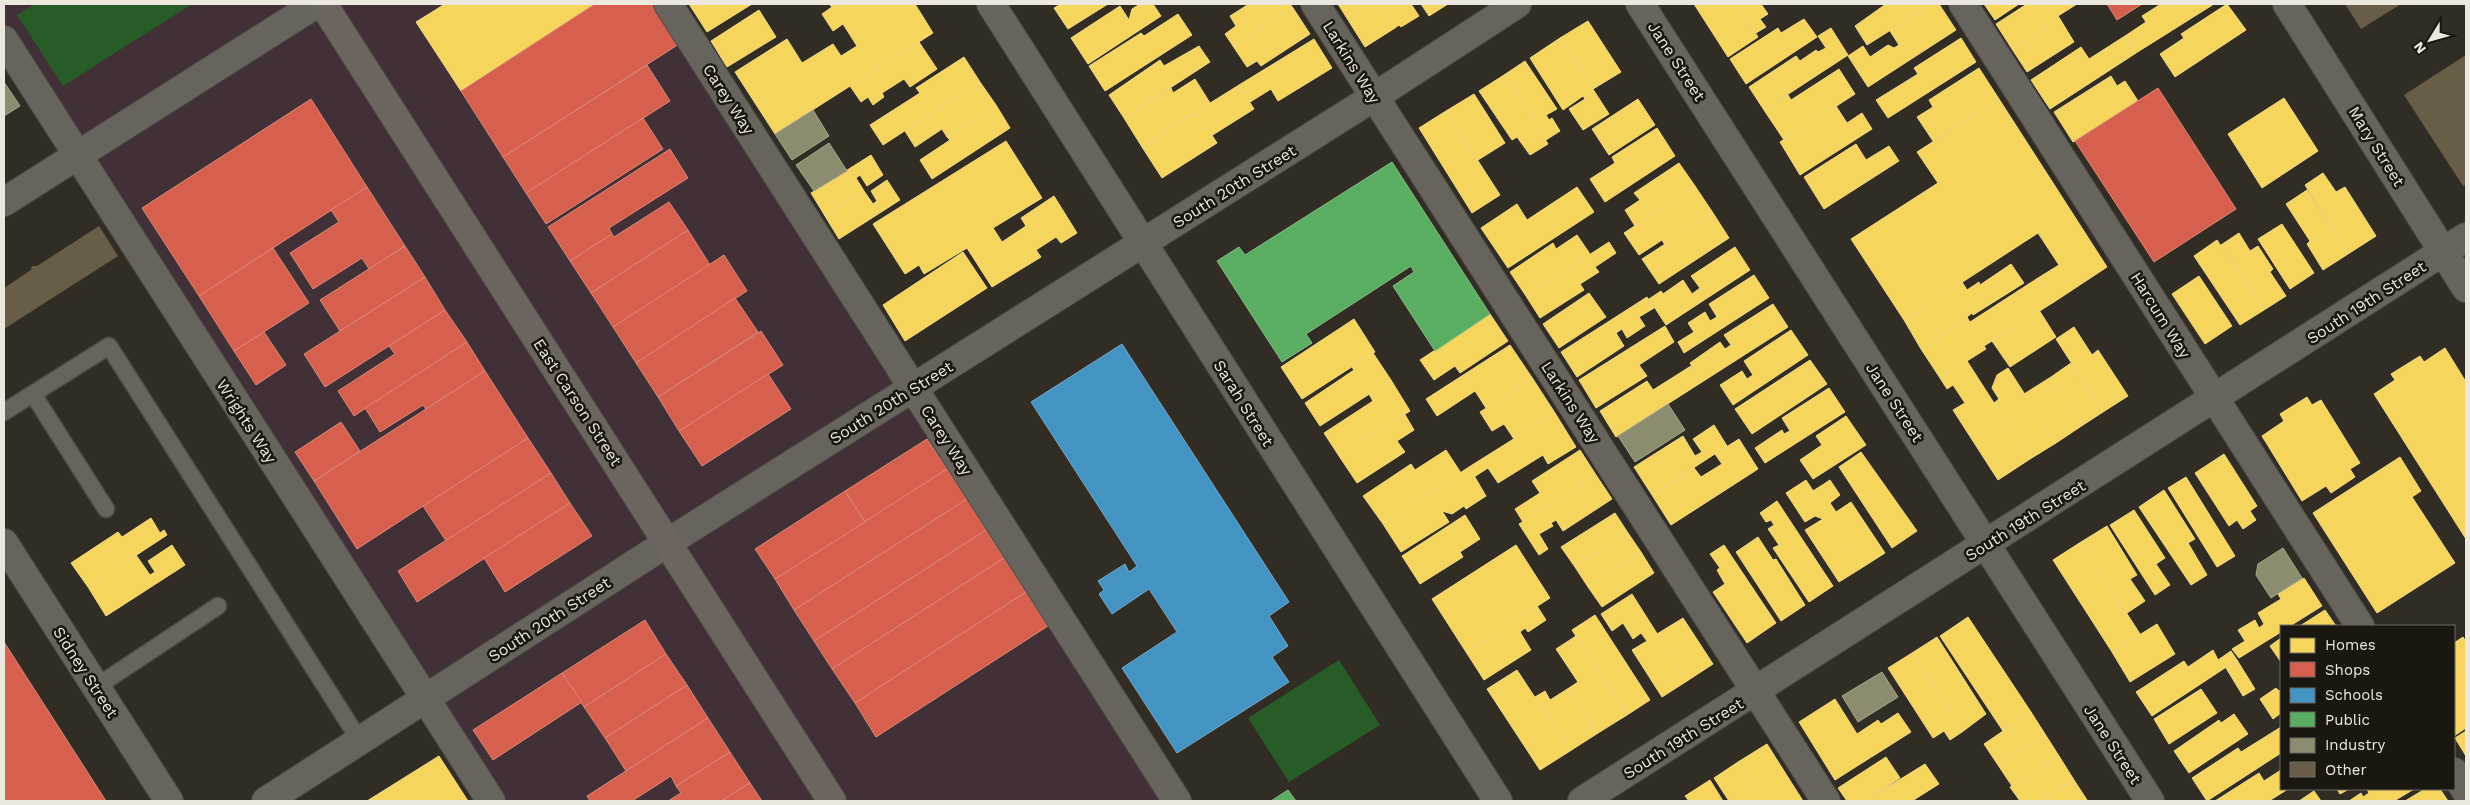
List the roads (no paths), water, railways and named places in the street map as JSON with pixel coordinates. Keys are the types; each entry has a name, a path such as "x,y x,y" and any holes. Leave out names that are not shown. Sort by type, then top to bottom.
{"main road":[{"name":"East Carson Street","path":"323,4 832,801"}],"street":[{"path":"4,202 316,4"},
{"name":"Carey Way","path":"668,4 1177,801"},
{"name":"Sarah Street","path":"990,4 1498,801"},
{"name":"Larkins Way","path":"1315,4 1826,801"},
{"name":"South 20th Street","path":"266,801 667,543 914,389 1517,4"},
{"name":"Jane Street","path":"1640,4 2150,801"},
{"name":"Harcum Way","path":"1962,4 2359,625"},
{"name":"Mary Street","path":"2288,4 2466,288"},
{"name":"Wrights Way","path":"4,40 491,801"},
{"name":"South 19th Street","path":"1582,801 1756,692 2466,237"},
{"name":"Sidney Street","path":"4,543 169,801"},
{"path":"2455,774 2466,791"}],"lane":[{"path":"4,412 109,346 360,741"},
{"path":"33,394 106,509"},
{"path":"96,687 218,606"}]}
